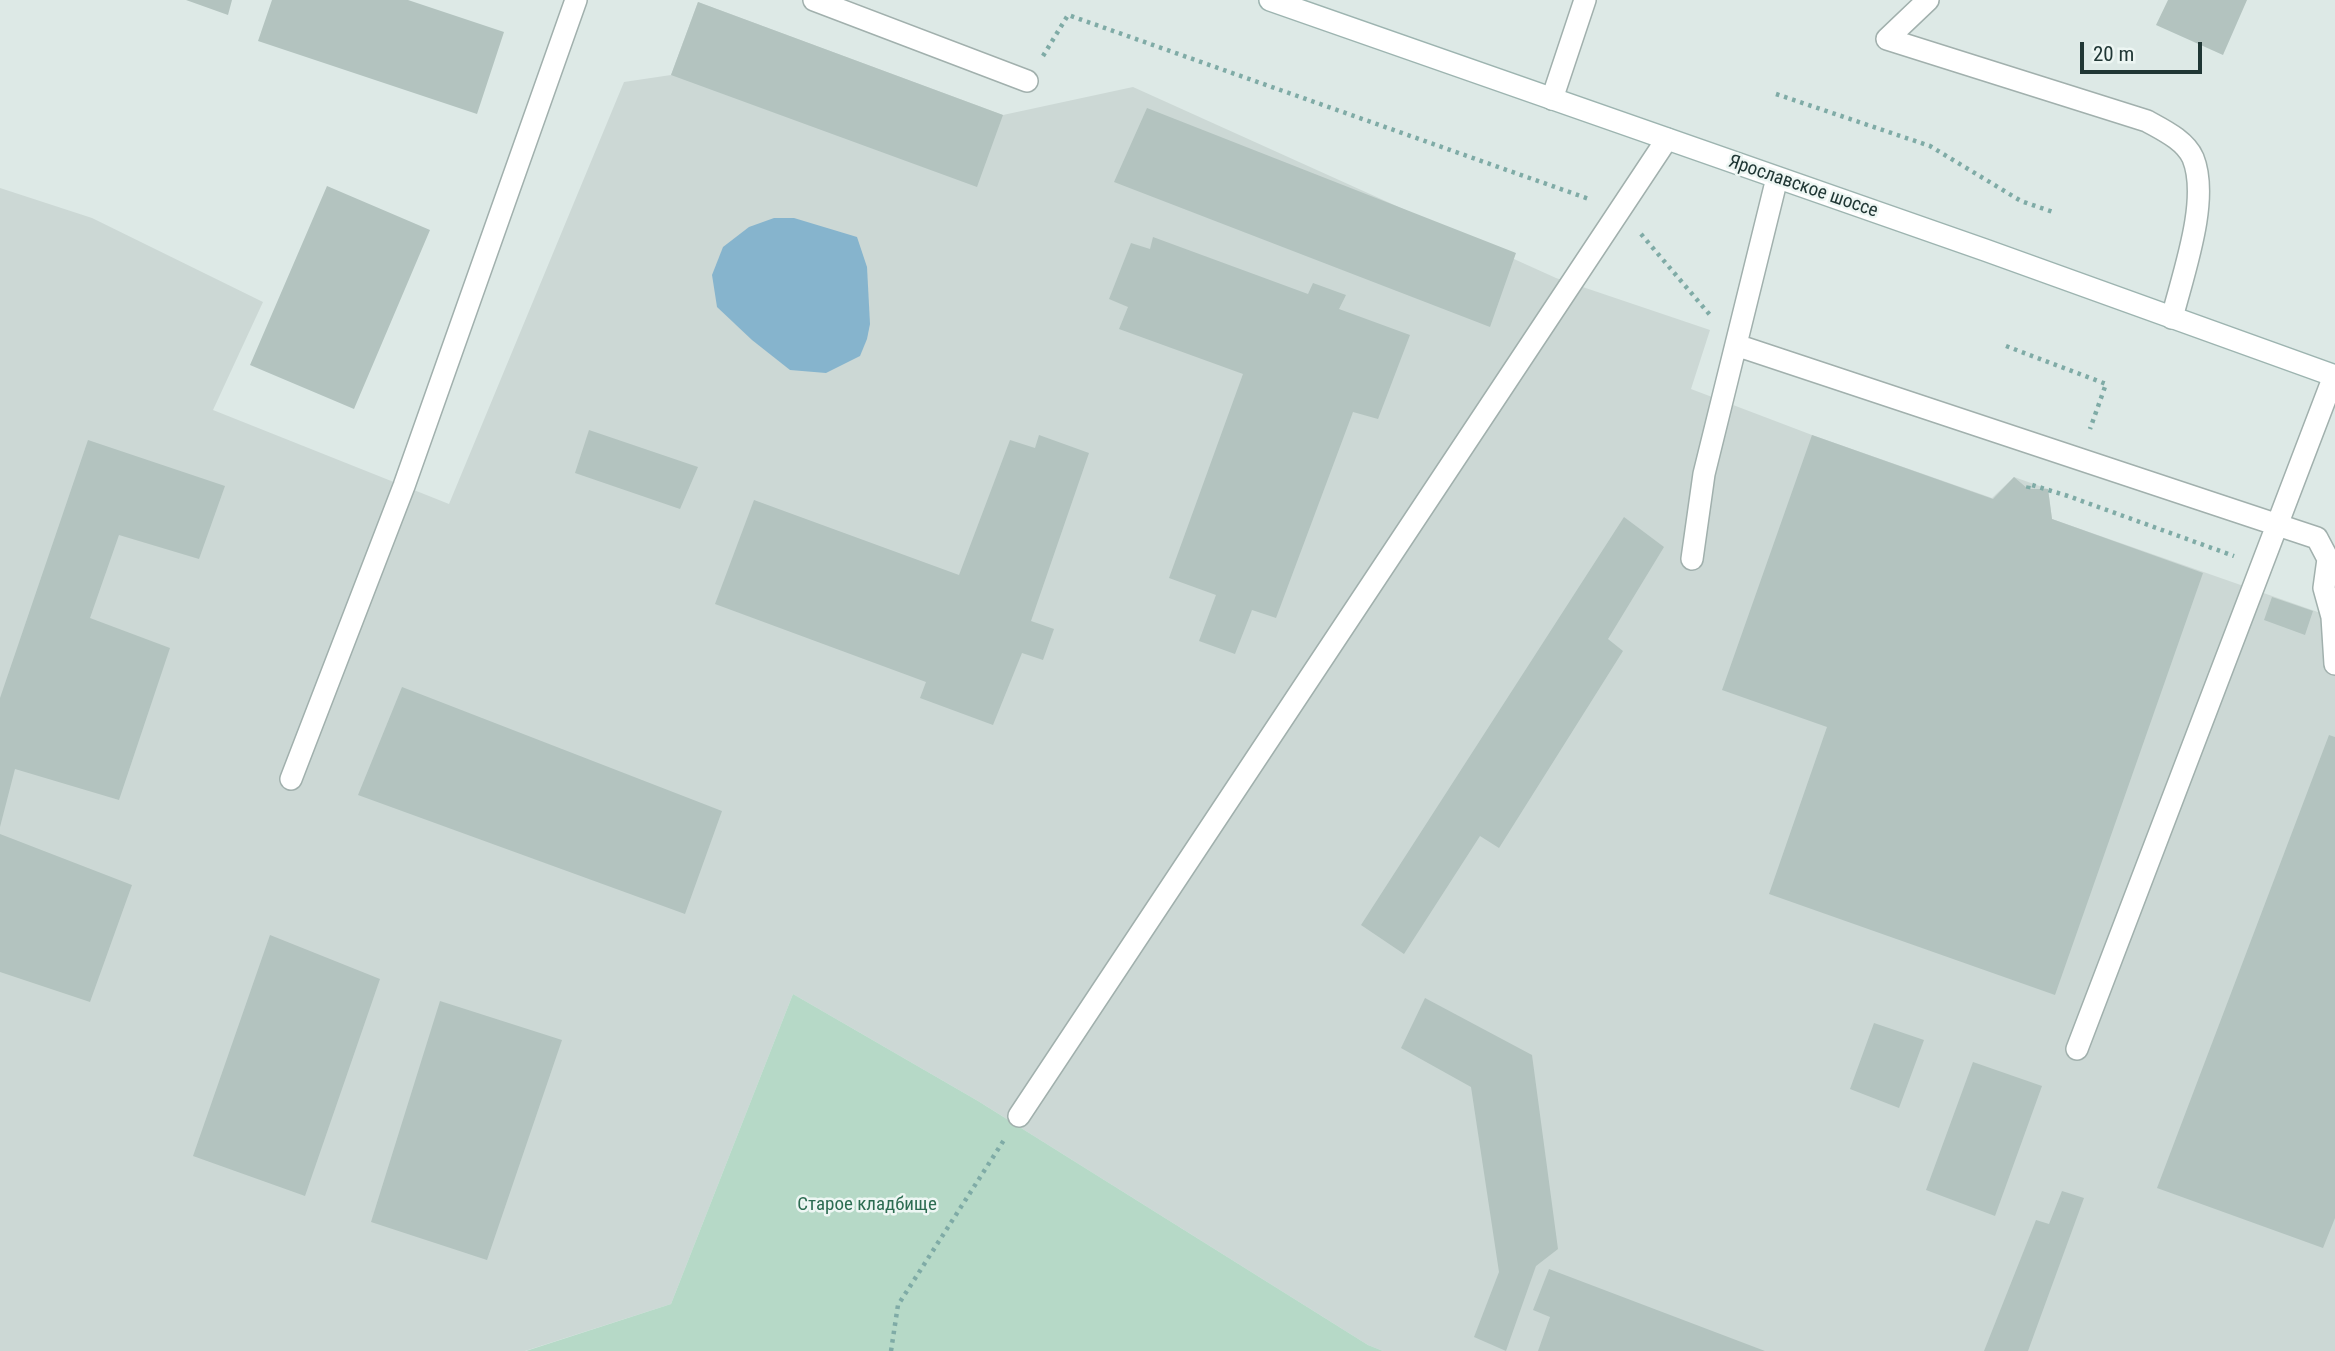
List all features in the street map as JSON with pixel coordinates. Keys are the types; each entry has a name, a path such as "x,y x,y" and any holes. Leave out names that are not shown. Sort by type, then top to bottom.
{"main road":[{"path":"291,779 404,486 576,0"},
{"path":"814,0 1027,81"},
{"name":"Ярославское шоссе","path":"1270,0 2334,376"},
{"path":"1552,99 1586,0"},
{"path":"1928,0 1887,39 2147,121 2176,138 2192,156 2200,187 2197,216 2172,317"},
{"path":"1019,1116 1667,139"},
{"path":"1692,559 1704,474 1777,178"},
{"path":"1736,345 2317,538 2328,559 2325,588 2332,617 2335,664"},
{"path":"2077,1049 2334,376"}],"path":[{"path":"1027,81 1068,15 1620,210 1736,345"},
{"path":"1776,94 1930,146 2021,201 2053,212"},
{"path":"2006,346 2106,384 2068,496"},
{"path":"2028,489 2029,484 2068,496 2260,565"},
{"path":"891,1351 898,1305 1019,1116"}],"shaded area":[{"path":"698,2 1003,115 1133,87 1556,278 1710,330 1691,389 1992,498 2014,477 2048,489 2052,519 2335,618 2335,1351 1383,1351 1368,1345 978,1101 793,994 671,1304 525,1351 0,1351 0,188 92,218 263,302 213,410 449,504 624,82 671,75"}],"green space":[{"name":"Старое кладбище","path":"793,994 978,1101 1368,1345 1383,1351 526,1351 671,1304"}],"water":[{"path":"774,218 794,218 857,237 867,267 870,324 867,339 860,356 826,373 790,370 752,340 717,307 712,275 723,247 749,227"}],"building":[{"path":"186,0 232,0 228,15"},
{"path":"272,0 408,0 504,32 477,114 258,41"},
{"path":"2168,0 2247,0 2223,55 2156,25"},
{"path":"698,2 1003,115 977,187 671,75"},
{"path":"1147,108 1516,253 1490,327 1114,182"},
{"path":"327,186 430,230 354,409 250,365"},
{"path":"1153,237 1308,294 1313,283 1346,295 1339,309 1410,335 1378,419 1353,412 1276,618 1252,610 1235,654 1199,641 1216,595 1169,578 1243,374 1119,329 1128,307 1109,299 1131,243 1150,249"},
{"path":"589,430 698,467 680,509 575,473"},
{"path":"1039,435 1089,453 1031,621 1054,629 1043,660 1022,653 993,725 920,698 926,682 715,604 754,500 959,575 1010,440 1035,448"},
{"path":"1812,435 1993,499 2014,477 2028,489 2048,489 2052,519 2203,573 2055,995 1769,894 1827,727 1722,690"},
{"path":"88,440 225,486 199,559 119,535 90,618 170,648 119,800 15,769 0,827 0,698"},
{"path":"1624,517 1664,547 1608,639 1623,651 1499,848 1480,836 1404,954 1361,925"},
{"path":"2272,597 2313,611 2305,635 2264,620"},
{"path":"402,687 722,811 685,914 358,795"},
{"path":"2329,735 2335,737 2335,1218 2323,1248 2157,1188"},
{"path":"0,834 132,885 90,1002 0,972"},
{"path":"270,935 380,979 305,1196 193,1156"},
{"path":"1425,998 1532,1055 1558,1249 1536,1266 1506,1351 1474,1337 1499,1272 1471,1087 1401,1048"},
{"path":"440,1001 562,1040 487,1260 371,1222"},
{"path":"1874,1023 1924,1040 1899,1108 1850,1089"},
{"path":"1973,1062 2042,1086 1995,1216 1926,1190"},
{"path":"2062,1191 2084,1198 2028,1351 1984,1351 2036,1220 2049,1224"},
{"path":"1549,1269 1765,1351 1538,1351 1550,1317 1533,1310"}]}
